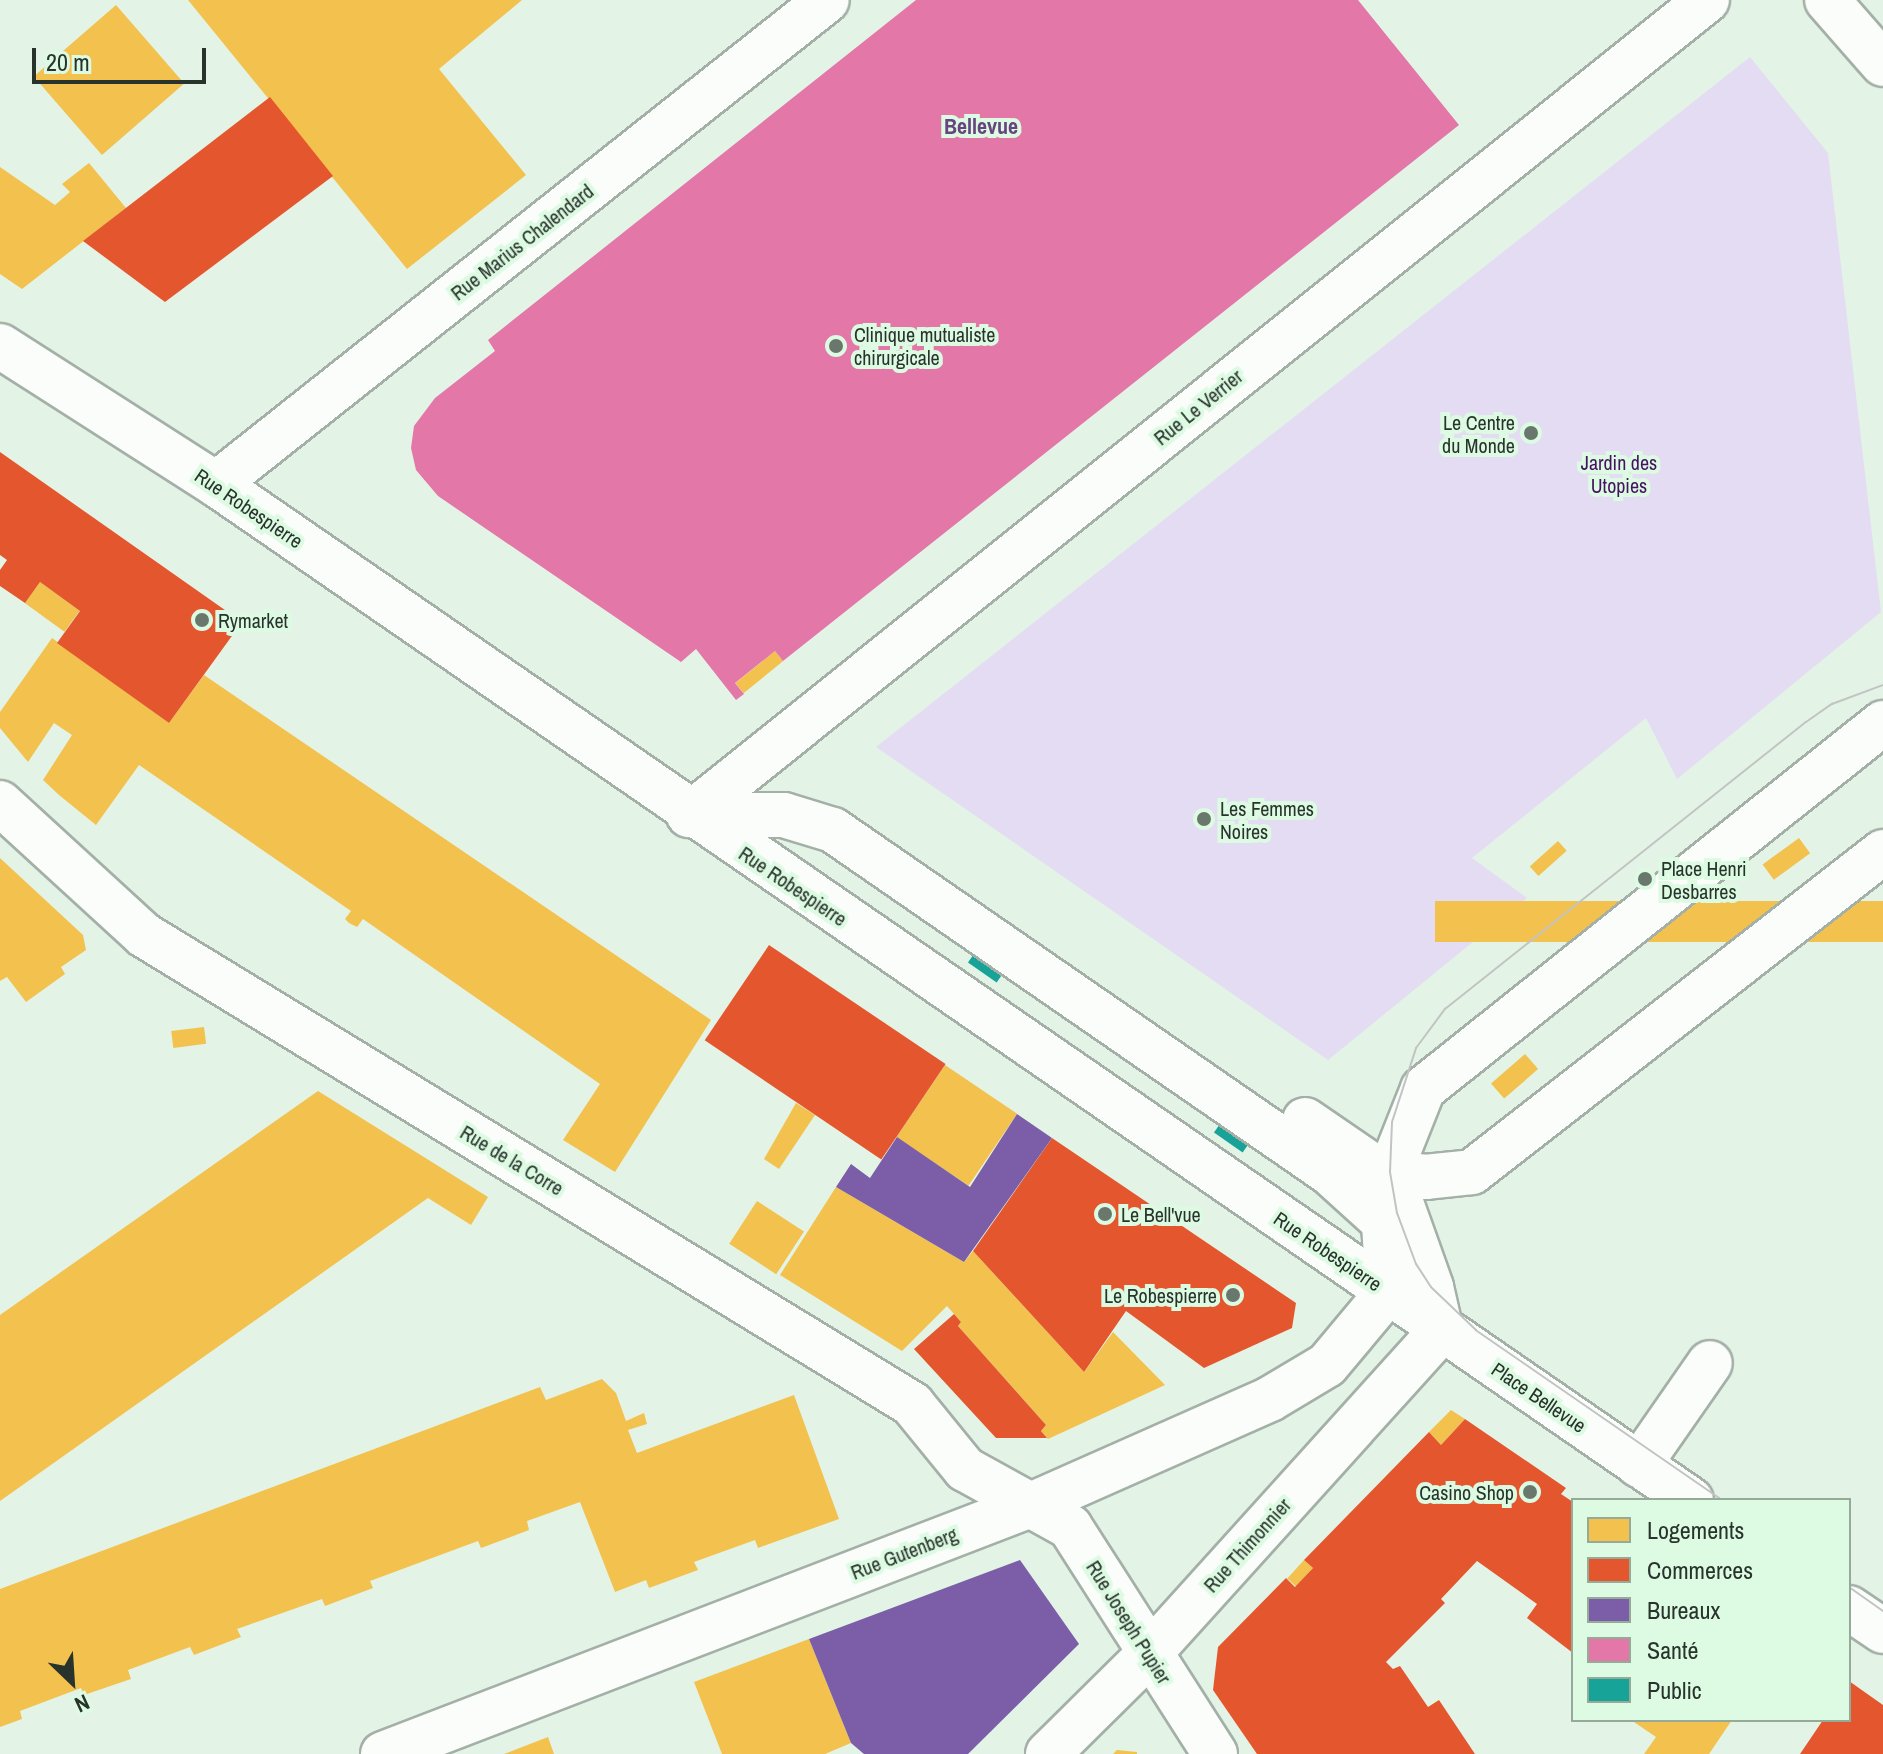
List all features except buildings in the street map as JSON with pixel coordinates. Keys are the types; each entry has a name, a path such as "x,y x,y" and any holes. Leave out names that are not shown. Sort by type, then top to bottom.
{"street":[{"name":"Rue Marius Chalendard","path":"216,484 827,0"},
{"name":"Rue Le Verrier","path":"689,815 1707,0"},
{"path":"1827,0 1883,64"},
{"name":"Rue Robespierre","path":"0,346 216,484 689,815 1388,1292"},
{"path":"1441,1331 1431,1287 1390,1172 1423,1089 1435,1074 1883,723"},
{"path":"689,815 808,800 850,811 1378,1170 1425,1177 1472,1172 1883,852"},
{"name":"Rue de la Corre","path":"0,803 144,935 912,1404 965,1469 1031,1505"},
{"name":"Rue Robespierre","path":"689,815 784,815 833,830 1339,1182 1384,1222 1388,1292"},
{"path":"1339,1182 1358,1183 1390,1172"},
{"name":"Rue Gutenberg","path":"383,1754 1031,1505 1270,1399 1327,1365 1388,1292"},
{"name":"Place Bellevue","path":"1388,1292 1688,1498"},
{"name":"Rue Thimonnier","path":"1048,1754 1148,1655 1441,1331"},
{"path":"1639,1465 1710,1363"},
{"name":"Rue Joseph Pupier","path":"1031,1505 1070,1527 1148,1655 1215,1754"},
{"path":"1851,1609 1883,1631"}],"green space":[{"name":"Jardin des Utopies","path":"1750,57 1828,153 1881,612 1677,779 1646,718 1472,858 1527,898 1328,1060 876,747"}],"tram line":[{"path":"1719,1498 1476,1330 1431,1287 1416,1264 1397,1213 1390,1172 1392,1122 1416,1048 1445,1009 1806,722 1832,704 1883,685"},
{"path":"1851,1588 1883,1611"}],"place":[{"name":"Clinique mutualiste chirurgicale","path":"836,346"},
{"name":"Le Centre du Monde","path":"1531,433"},
{"name":"Rymarket","path":"202,620"},
{"name":"Les Femmes Noires","path":"1204,819"},
{"name":"Place Henri Desbarres","path":"1645,879"},
{"name":"Le Bell'vue","path":"1105,1214"},
{"name":"Le Robespierre","path":"1233,1295"},
{"name":"Casino Shop","path":"1530,1492"}],"district":[{"name":"Bellevue","path":"981,127"}]}
